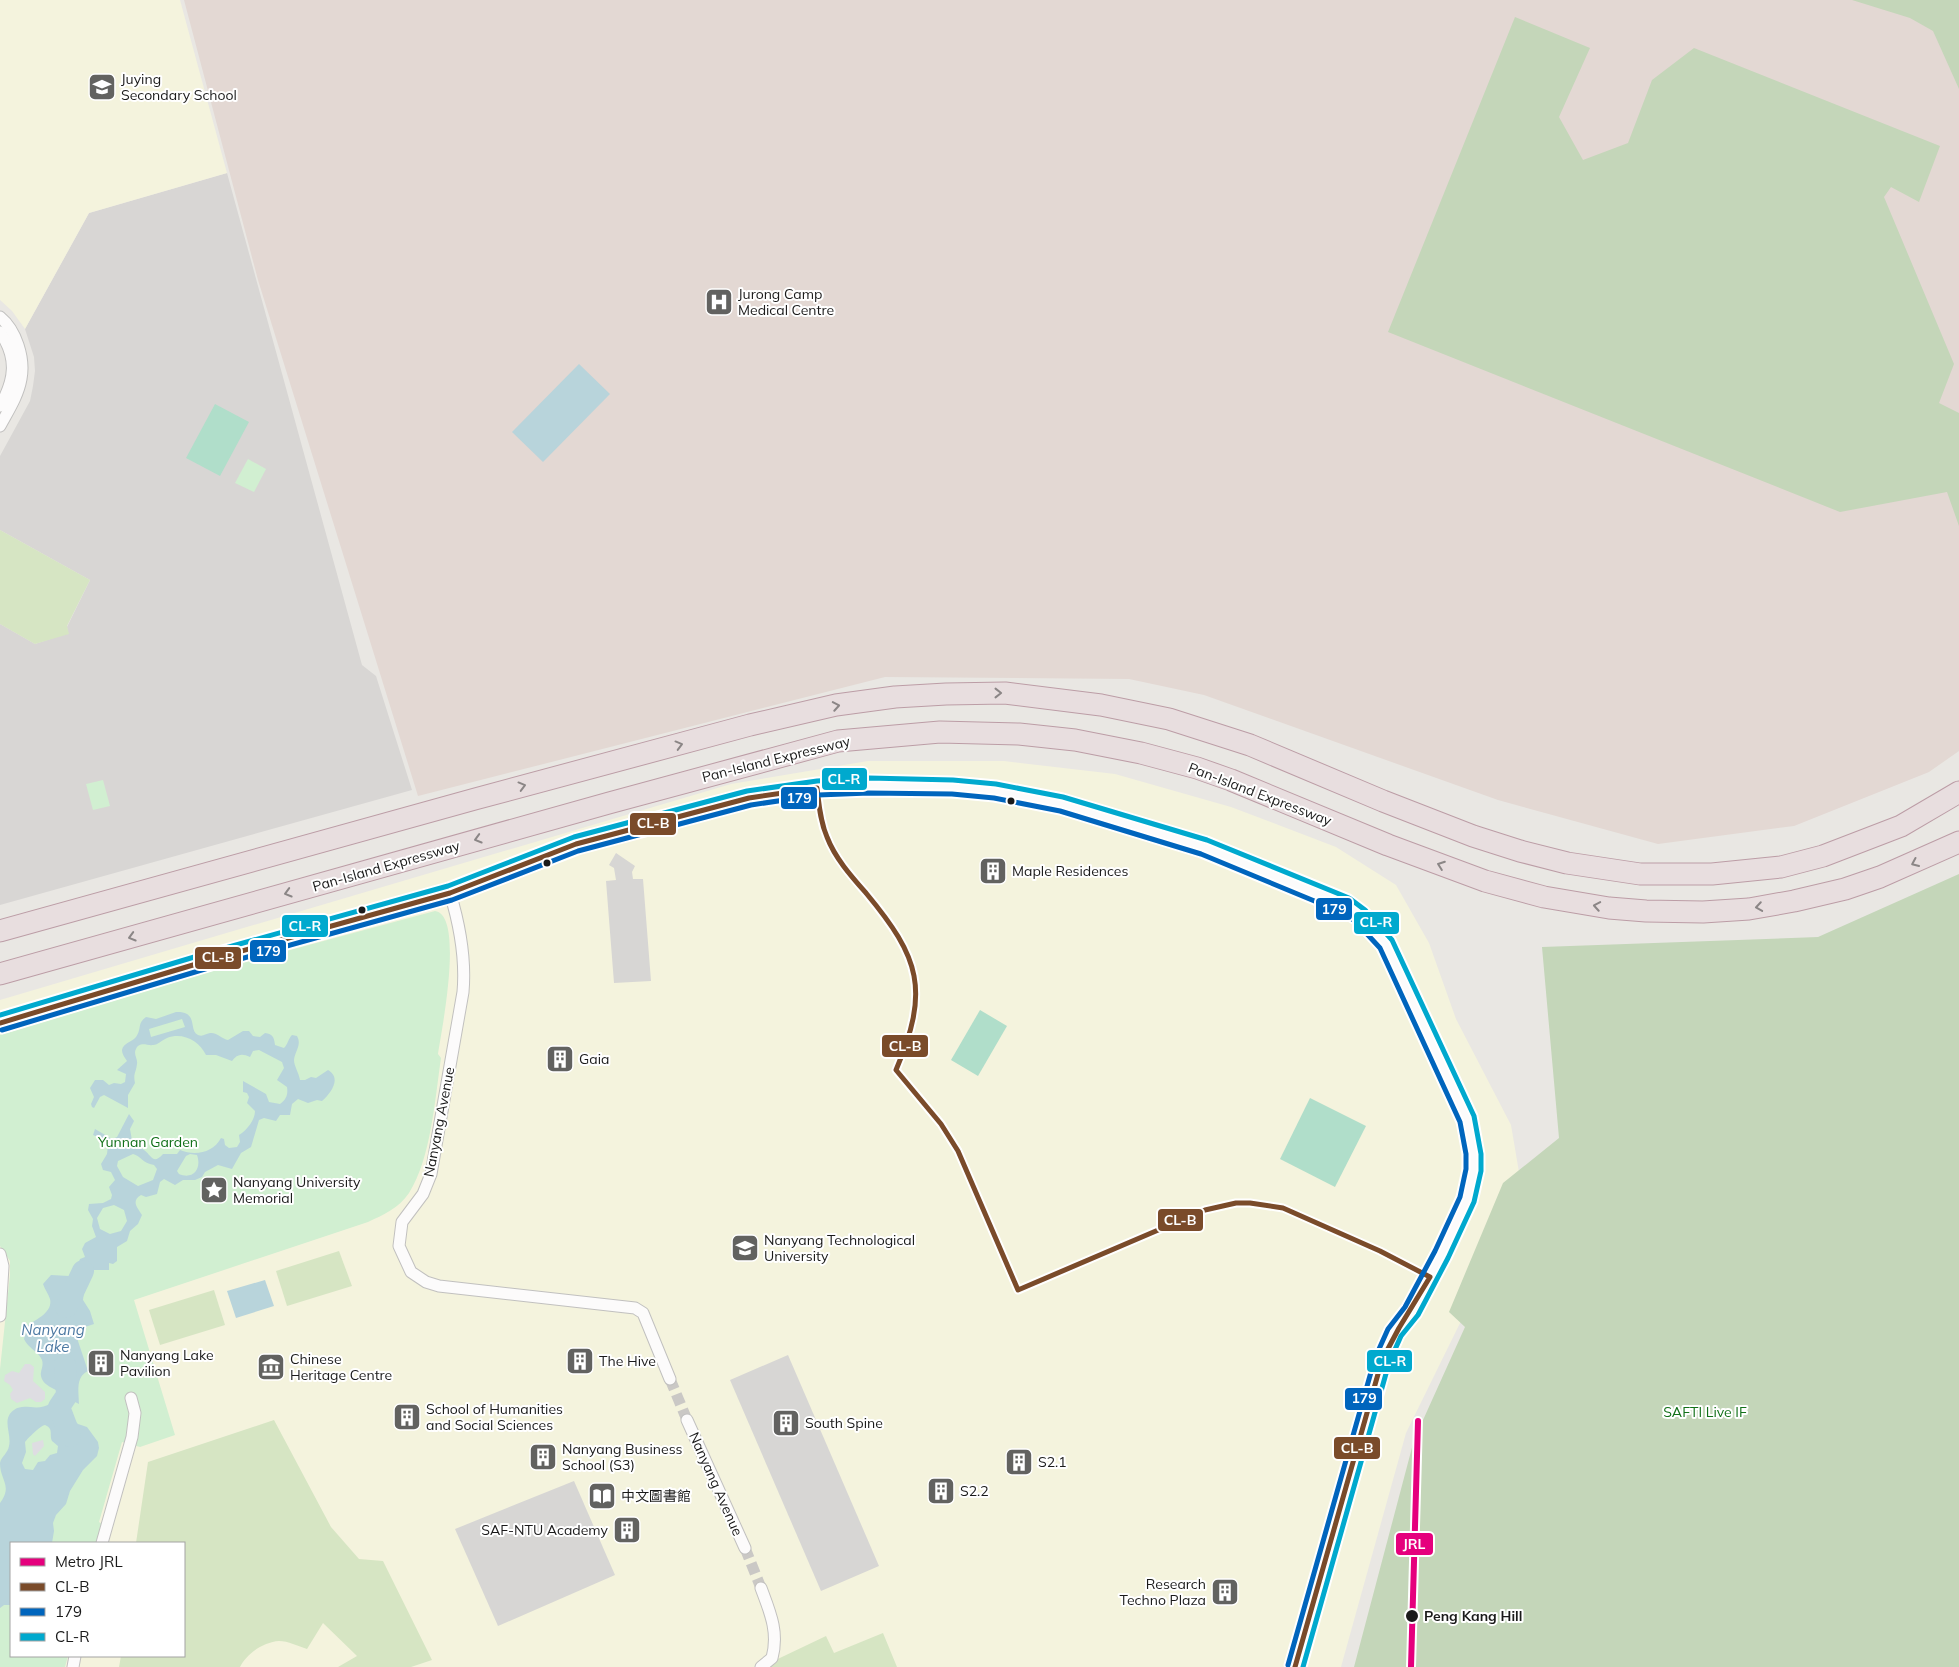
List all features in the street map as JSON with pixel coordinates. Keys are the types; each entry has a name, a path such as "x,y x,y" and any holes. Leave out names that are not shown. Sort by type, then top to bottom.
{"highway":[{"path":"0,932 456,804 750,726 836,706 895,697 1005,693 1101,705 1169,719 1250,745 1383,801 1483,839 1567,863 1640,874 1712,874 1781,868 1823,856 1900,826 1959,792"},
{"name":"Pan-Island Expressway","path":"0,974 838,741 940,732 1019,734 1075,740 1141,753 1197,768 1231,780 1388,845 1485,881 1544,897 1609,908 1703,912 1749,909 1794,901 1845,889 1880,877 1905,868 1959,842"}],"street":[{"path":"0,317 7,322 17,340 22,377 16,396 0,426"},
{"path":"0,332 8,343 12,359 13,376 0,406"},
{"path":"0,1023 213,959 450,893 576,844 749,798 818,788 870,785 952,787 996,791 1062,804 1204,847 1345,905 1360,915 1386,944 1467,1119 1472,1136 1474,1166 1472,1184 1463,1212 1410,1313 1392,1337 1382,1360 1295,1667"},
{"name":"Nanyang Avenue","path":"450,893 462,936 465,972 463,992 432,1174 423,1194 402,1222 399,1246 403,1258 416,1277 439,1286 635,1308 643,1313 670,1379"},
{"path":"0,1254 3,1262 0,1316"},
{"path":"102,1542 132,1437 135,1413 131,1398"},
{"name":"Nanyang Avenue","path":"686,1420 745,1548"},
{"path":"761,1588 773,1620 776,1637 772,1658 761,1667"}],"shaded area":[{"name":"Juying Secondary School","path":"0,0 180,0 227,173 89,213 25,329 12,311 0,300"},
{"path":"184,0 1959,0 1959,751 1929,772 1794,826 1658,844 1498,800 1204,695 1129,679 885,677 418,796 258,280"},
{"path":"227,173 362,665 376,676 412,790 0,905 0,624 35,644 68,633 67,627 90,580 0,530 0,456 30,401 35,371 34,357 25,329 89,213"},
{"path":"0,530 90,580 67,626 69,634 35,644 0,624"},
{"name":"Nanyang Technological University","path":"868,761 1004,761 1115,774 1231,807 1336,847 1396,885 1429,943 1456,1019 1511,1125 1520,1178 1462,1319 1406,1433 1341,1667 0,1667 0,1000 731,784"},
{"path":"616,853 635,866 632,872 633,879 643,879 651,981 614,983 606,881 616,880 614,868 609,865"},
{"path":"339,1251 352,1286 287,1306 276,1271"},
{"path":"214,1290 225,1325 160,1345 149,1310"},
{"path":"788,1355 879,1566 821,1591 730,1380"},
{"path":"25,1364 30,1364 34,1367 33,1381 45,1392 45,1399 41,1402 36,1402 30,1398 17,1403 11,1399 10,1394 13,1390 4,1381 5,1375 12,1371 19,1373"},
{"path":"274,1420 331,1527 359,1559 383,1561 432,1660 411,1667 338,1667 357,1656 323,1623 307,1649 286,1642 273,1642 251,1653 240,1667 119,1667 121,1657 185,1657 185,1542 136,1542 148,1462"},
{"path":"43,1440 44,1446 35,1456 32,1443"},
{"path":"574,1481 615,1575 498,1626 455,1529"},
{"path":"883,1633 897,1667 761,1667 826,1636 834,1653"}],"green space":[{"path":"1852,0 1959,0 1959,89 1933,31 1910,18"},
{"path":"1515,17 1590,48 1559,117 1583,160 1628,143 1652,80 1694,48 1940,146 1919,202 1891,187 1884,197 1954,364 1939,403 1959,413 1959,526 1947,492 1840,512 1388,332"},
{"path":"215,404 249,422 220,476 186,458"},
{"path":"248,459 266,469 254,492 235,483"},
{"path":"103,780 110,806 93,810 86,784"},
{"name":"SAFTI Live IF","path":"1959,874 1959,1667 1354,1667 1414,1440 1465,1327 1449,1312 1503,1183 1559,1138 1542,947 1818,937"},
{"name":"Yunnan Garden","path":"435,911 444,917 449,932 449,976 438,1054 441,1058 434,1109 422,1163 409,1193 396,1207 385,1214 368,1222 134,1300 175,1435 140,1447 122,1442 99,1522 102,1524 96,1542 10,1542 10,1657 68,1657 65,1667 0,1667 0,1369 10,1261 0,1246 0,1035 212,971"},
{"path":"980,1010 1007,1026 978,1076 951,1060"},
{"path":"1310,1098 1366,1126 1335,1187 1280,1159"}],"water":[{"path":"579,364 610,394 543,462 512,432"},
{"path":"176,1012 183,1012 188,1014 195,1033 198,1035 203,1036 213,1033 228,1040 243,1031 249,1031 253,1036 260,1037 265,1033 273,1036 275,1045 284,1048 292,1035 297,1036 299,1045 294,1060 300,1080 311,1077 316,1078 328,1070 334,1077 334,1086 322,1101 317,1100 308,1103 298,1099 292,1104 290,1115 280,1115 276,1121 264,1118 259,1120 251,1147 241,1153 232,1169 218,1165 205,1172 202,1177 195,1180 183,1180 175,1185 164,1179 160,1182 157,1194 146,1197 141,1195 138,1197 136,1204 142,1215 138,1224 130,1231 127,1241 117,1247 117,1261 113,1264 109,1263 109,1270 92,1270 87,1275 77,1267 80,1259 85,1257 82,1249 85,1243 96,1237 92,1226 93,1219 88,1210 89,1204 103,1203 111,1199 112,1195 109,1187 115,1180 111,1172 103,1170 101,1164 107,1154 108,1145 93,1135 95,1129 112,1139 117,1137 129,1114 134,1121 130,1129 133,1146 143,1149 155,1159 163,1154 177,1154 180,1150 192,1153 203,1152 213,1147 221,1138 224,1139 225,1145 229,1148 237,1147 240,1142 239,1135 254,1118 255,1111 247,1103 249,1097 247,1093 243,1092 243,1081 266,1094 269,1102 280,1104 286,1098 287,1087 277,1080 284,1068 282,1062 259,1050 253,1051 250,1057 240,1055 232,1061 216,1055 206,1055 190,1039 173,1036 155,1045 144,1044 136,1049 137,1067 134,1075 135,1083 128,1095 128,1108 104,1095 100,1097 94,1108 92,1107 91,1104 94,1097 90,1088 95,1080 103,1080 109,1085 125,1082 126,1074 117,1070 127,1061 122,1050 126,1044 136,1037 143,1019 146,1017 156,1019","holes":["182,1019 185,1027 151,1037 149,1029","133,1154 136,1155 147,1163 154,1165 157,1169 153,1180 138,1186 123,1177 117,1166 118,1161","190,1154 197,1155 198,1160 197,1169 188,1176 179,1174 177,1171 186,1156","114,1205 124,1210 127,1221 121,1231 110,1234 100,1229 97,1218 103,1208"]},
{"name":"Nanyang Lake","path":"51,1275 69,1276 82,1285 84,1292 83,1300 90,1311 94,1324 82,1328 83,1332 76,1335 88,1371 79,1381 79,1404 42,1380 42,1360 24,1339 28,1325 44,1315 49,1308 50,1299 43,1284"},
{"path":"265,1280 274,1306 236,1318 227,1291"},
{"path":"51,1403 59,1407 78,1424 87,1427 98,1442 99,1448 97,1456 83,1470 70,1491 66,1504 56,1515 53,1523 52,1542 10,1542 10,1605 4,1605 0,1608 0,1503 4,1497 6,1487 0,1463 10,1441 7,1422 10,1414 18,1408 41,1407","holes":["45,1425 50,1430 52,1441 58,1446 57,1453 50,1455 45,1461 38,1462 33,1470 25,1469 22,1463 26,1452 25,1442"]}],"waterway":[{"path":"66,1307 83,1271"},
{"path":"65,1365 67,1395 59,1407 70,1436"}],"tunnel":[{"path":"670,1379 687,1420"},
{"path":"745,1548 761,1588"}],"metro line":[{"name":"JRL","path":"1411,1667 1418,1421"}],"transit line":[{"name":"CL-R","path":"0,1015 211,952 448,886 574,837 747,791 817,781 869,778 953,780 996,784 1063,797 1207,840 1349,898 1365,910 1392,940 1474,1116 1481,1154 1481,1171 1474,1202 1448,1258 1418,1315 1401,1336 1389,1363 1303,1667"},
{"name":"CL-B","path":"0,1023 213,959 450,893 576,844 749,798 817,788 821,819 830,845 898,937 908,956 914,976 916,996 913,1018 907,1042 896,1070 941,1124 958,1151 1018,1290 1205,1210 1236,1203 1283,1208 1380,1251 1430,1277 1382,1360 1295,1667"},
{"name":"179","path":"2,1030 215,966 452,900 578,851 751,805 818,795 869,793 952,794 994,798 1060,811 1201,854 1341,912 1355,921 1380,948 1460,1122 1466,1154 1466,1169 1460,1197 1435,1251 1405,1307 1388,1329 1375,1358 1288,1665"}],"place":[{"name":"Juying Secondary School","path":"102,87"},
{"name":"Jurong Camp Medical Centre","path":"719,302"},
{"name":"Maple Residences","path":"993,871"},
{"name":"Gaia","path":"560,1059"},
{"name":"Nanyang University Memorial","path":"214,1190"},
{"name":"Nanyang Technological University","path":"745,1248"},
{"name":"The Hive","path":"580,1361"},
{"name":"Nanyang Lake Pavilion","path":"101,1363"},
{"name":"Chinese Heritage Centre","path":"271,1367"},
{"name":"School of Humanities and Social Sciences","path":"407,1417"},
{"name":"South Spine","path":"786,1423"},
{"name":"Nanyang Business School (S3)","path":"543,1457"},
{"name":"S2.1","path":"1019,1462"},
{"name":"S2.2","path":"941,1491"},
{"name":"中文圖書館","path":"602,1496"},
{"name":"SAF-NTU Academy","path":"627,1530"},
{"name":"Research Techno Plaza","path":"1225,1592"},
{"name":"Peng Kang Hill","path":"1412,1616"}]}
